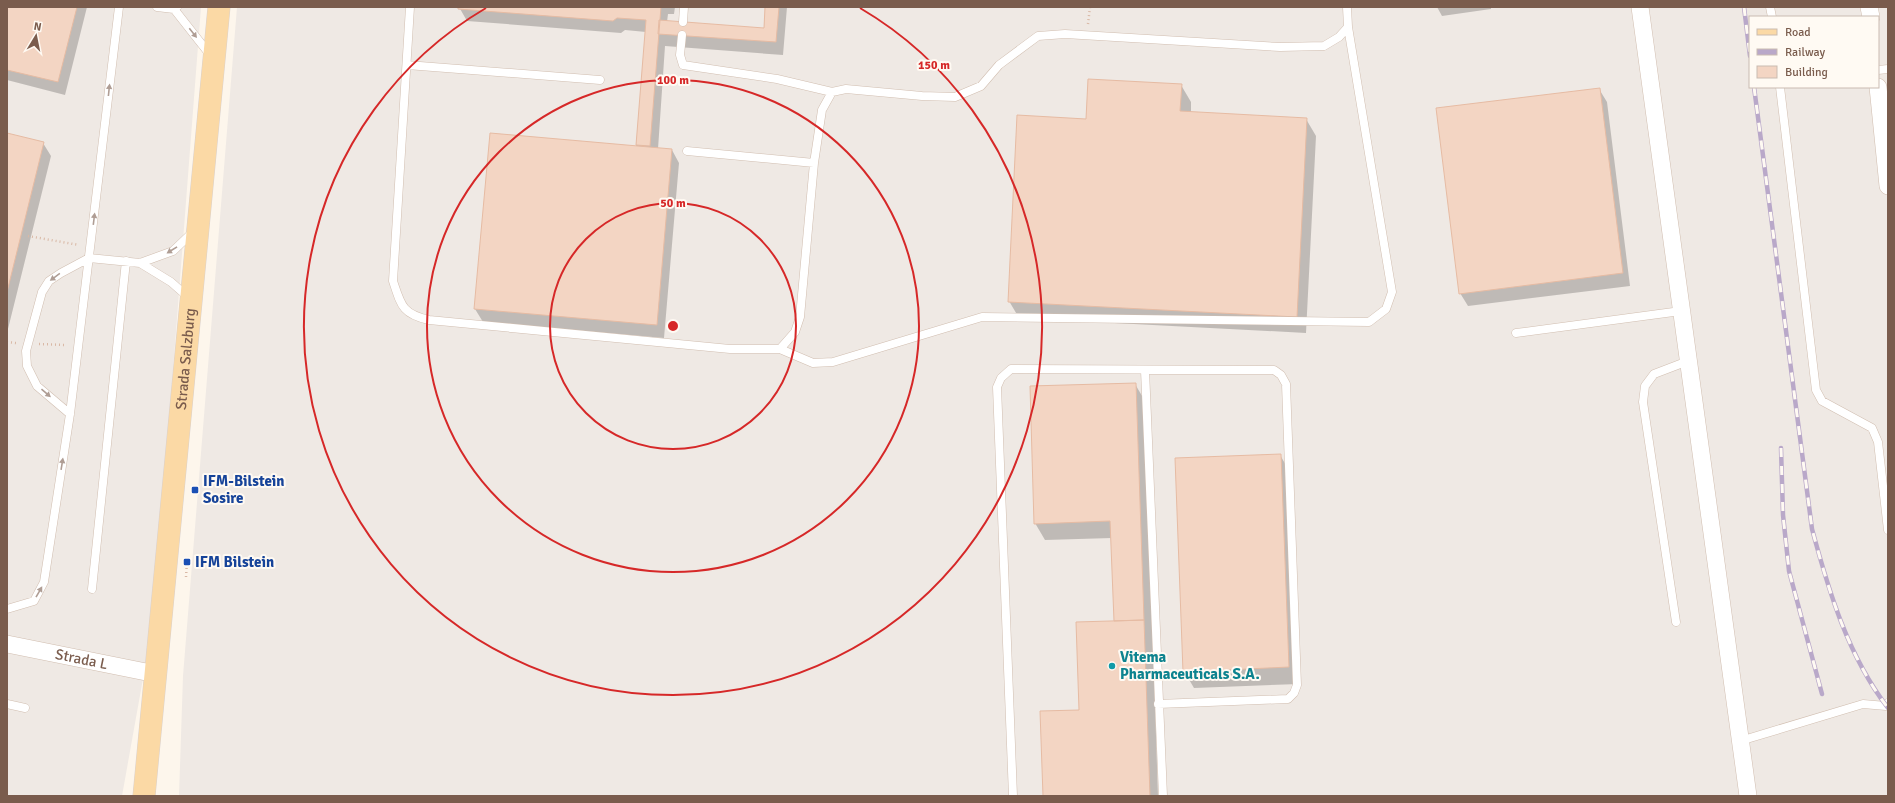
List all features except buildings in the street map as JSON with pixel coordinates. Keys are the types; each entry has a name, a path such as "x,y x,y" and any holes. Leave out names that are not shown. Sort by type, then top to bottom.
{"main road":[{"name":"Strada Salzburg","path":"144,796 219,7"},
{"name":"Strada Salzburg","path":"153,711 154,796"},
{"path":"136,796 153,711"}],"street":[{"path":"1640,7 1748,796"},
{"path":"1878,88 1888,186"},
{"name":"Strada L","path":"7,644 156,674"}],"lane":[{"path":"7,609 34,601 44,582 70,414 119,7"},
{"path":"157,7 175,8 214,60"},
{"path":"410,7 392,281 401,306 415,317 429,320 730,349 780,348 813,363 833,362 982,317 1369,322 1386,309 1392,292 1348,27 1347,7"},
{"path":"683,22 684,7"},
{"path":"682,35 680,56 683,65 777,79 832,92 846,89 922,96 956,97 981,86 998,65 1038,36 1087,35 1280,47 1324,46 1339,37 1348,27"},
{"path":"407,65 600,80"},
{"path":"1780,88 1816,390 1822,401 1872,428 1878,442 1888,530"},
{"path":"780,348 795,332 800,317 814,163 822,110 832,92"},
{"path":"687,151 814,163"},
{"path":"140,263 173,251 197,227"},
{"path":"70,414 37,386 27,366 26,351 28,343 42,292 49,281 89,258 126,261 140,263 171,282 191,301"},
{"path":"92,589 126,261"},
{"path":"1516,333 1681,311"},
{"path":"1676,622 1643,402 1645,386 1654,374 1688,361"},
{"path":"1013,796 996,387 1001,378 1012,369 1274,370 1281,375 1286,384 1297,685 1294,693 1288,699 1158,704"},
{"path":"1144,370 1163,796"},
{"path":"1740,741 1862,704 1886,706 1888,703"},
{"path":"7,704 25,708"}],"path":[{"path":"1087,35 1090,7"},
{"path":"28,236 91,247"},
{"path":"7,342 78,346"}],"shaded area":[{"path":"7,7 201,7 154,617 122,796 7,796"},
{"path":"237,7 1888,7 1888,796 179,796 183,676"}],"railway":[{"path":"1744,7 1749,48"},
{"path":"1754,88 1812,529 1825,576 1841,623 1862,667 1888,708"},
{"path":"1781,448 1783,515 1789,571 1822,694"}],"place":[{"name":"IFM-Bilstein Sosire","path":"195,490"},
{"name":"IFM Bilstein","path":"187,562"},
{"name":"Vitema Pharmaceuticals S.A.","path":"1112,666"}]}
